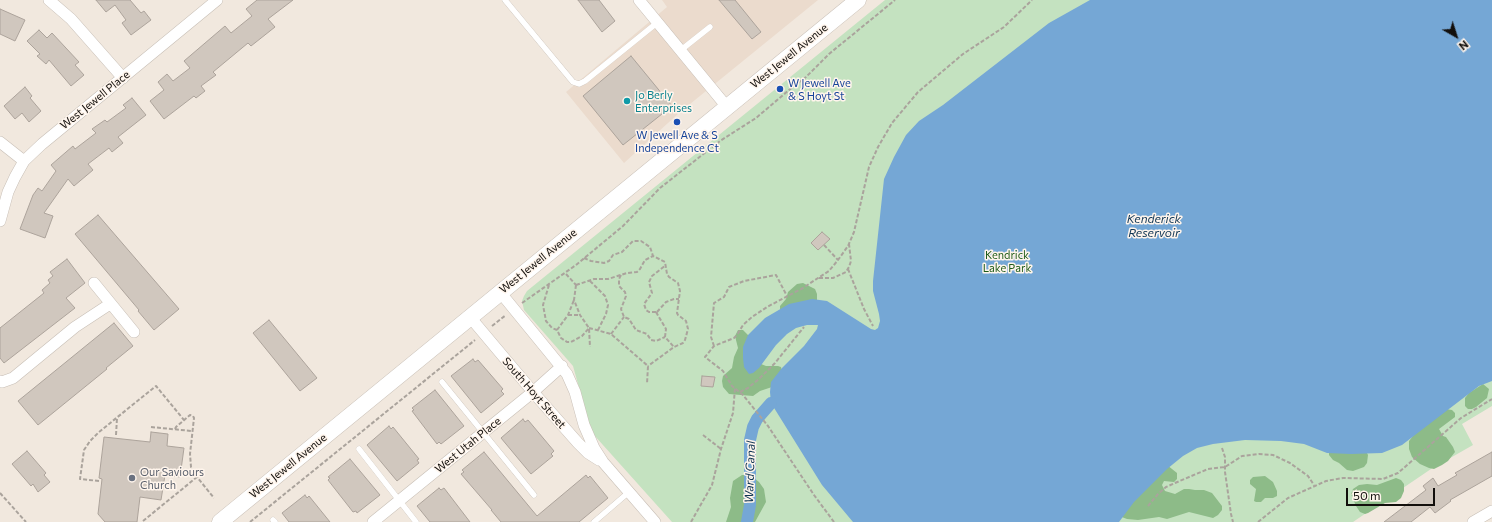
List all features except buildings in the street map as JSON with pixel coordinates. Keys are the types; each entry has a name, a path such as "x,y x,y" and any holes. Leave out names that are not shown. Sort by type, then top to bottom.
{"main road":[{"name":"West Jewell Avenue","path":"220,522 858,0"}],"street":[{"path":"49,0 71,18 123,78"},
{"name":"West Jewell Place","path":"0,221 10,187 24,161 42,144 217,0"},
{"path":"640,0 727,106"},
{"path":"0,142 24,161"},
{"path":"94,283 134,332"},
{"name":"South Hoyt Street","path":"500,292 562,366 575,392 588,437 603,462 655,522"},
{"path":"0,382 13,378 75,327 110,304"},
{"name":"South Hoyt Street","path":"470,317 584,450 603,462"},
{"name":"West Utah Place","path":"373,522 533,392 562,366"},
{"path":"1473,522 1492,511"}],"lane":[{"path":"505,0 573,82 579,84 585,81 658,22"},
{"path":"681,50 710,28"},
{"path":"442,382 534,495"},
{"path":"359,449 416,522"},
{"path":"594,522 629,492"}],"path":[{"path":"525,301 566,274 623,226 651,196 675,175 720,141 756,118 806,77 829,54 895,0"},
{"path":"834,522 768,426 743,395 735,388 723,371 705,356 714,346 734,338 743,325 752,317 829,271 849,243 854,232 869,167 878,147 892,123 918,92 963,54 1004,27 1032,0"},
{"path":"780,88 785,93"},
{"path":"584,258 604,264 613,255 622,252 631,242 636,240 647,244 650,247 653,256 665,262 667,274 680,286 677,313 678,316 686,321 688,329 685,340 683,343 674,347 648,366"},
{"path":"818,278 833,278 840,276 848,269 851,261 849,243"},
{"path":"824,245 838,260"},
{"path":"576,286 594,279 608,278 637,272 645,260 653,256"},
{"path":"666,265 656,272 650,279 652,293 644,304 646,310 649,312 656,312 666,302 679,299"},
{"path":"848,269 864,309 873,326"},
{"path":"557,330 568,314 574,300 576,286 566,274"},
{"path":"621,275 619,280 620,286 625,292 626,296 622,309 624,316 629,319 636,330 647,334 651,340 656,341 665,337"},
{"path":"714,346 711,337 714,303 724,297 729,287 744,281 776,275 787,296"},
{"path":"590,280 605,296 608,305 606,314 598,330"},
{"path":"549,285 543,305 548,325 557,330 561,338 567,342 575,340 589,328"},
{"path":"574,300 580,315 589,328 590,347"},
{"path":"656,312 665,325 665,337 674,347"},
{"path":"568,314 580,315"},
{"path":"492,327 505,316"},
{"path":"611,334 624,316"},
{"path":"740,392 748,388 759,379 775,363 804,327"},
{"path":"589,328 611,334 648,366"},
{"path":"250,522 476,339"},
{"path":"647,384 648,366"},
{"path":"99,481 80,479 84,450 99,432 156,386 184,420"},
{"path":"691,522 712,485 721,449 733,413 735,388"},
{"path":"1258,522 1288,498 1314,485 1343,478 1384,479 1398,473 1461,418 1492,399"},
{"path":"174,429 190,415 193,416 190,462 193,472 214,498"},
{"path":"116,435 118,418"},
{"path":"151,427 192,431"},
{"path":"703,435 721,449"},
{"path":"1222,448 1225,457 1230,514 1233,522"},
{"path":"1148,506 1166,487 1208,468 1225,467 1242,456 1259,454 1273,455 1301,470 1314,485"},
{"path":"143,521 197,477"},
{"path":"0,493 26,522"}],"shaded area":[{"path":"662,0 818,0 679,113 624,163 566,92 667,7"}],"green space":[{"name":"Kenderick Reservoir","path":"885,0 1492,0 1492,406 1462,424 1473,445 1431,469 1353,522 672,522 594,435 590,427 573,366 524,310 522,301 524,296 527,291"},
{"path":"803,283 815,289 817,300 780,310 780,306 786,299 788,292 797,284"},
{"path":"738,330 743,330 750,337 761,364 766,366 781,367 782,371 772,387 760,391 753,396 729,394 723,387 723,376 732,368 734,357 738,348 735,336"},
{"path":"1483,384 1489,389 1487,398 1476,407 1468,409 1465,406 1465,398 1469,393"},
{"path":"1446,409 1452,410 1455,413 1455,417 1439,429 1453,447 1455,452 1448,461 1442,465 1434,469 1429,468 1420,464 1412,457 1409,449 1409,441 1418,430"},
{"path":"1365,449 1368,455 1367,463 1364,467 1353,471 1347,470 1333,460 1329,455 1329,452"},
{"path":"1167,465 1177,473 1177,479 1174,482 1164,481 1162,485 1165,491 1175,494 1184,489 1189,489 1204,490 1212,493 1222,506 1222,510 1218,515 1213,518 1189,512 1167,519 1159,517 1138,520 1127,519 1119,516"},
{"path":"742,475 747,475 759,482 764,489 766,502 755,522 726,522 731,507 730,498 733,481"},
{"path":"1265,476 1273,482 1277,491 1277,496 1273,498 1265,498 1261,502 1256,502 1254,501 1256,489 1250,484 1250,480 1253,477"},
{"path":"1396,478 1401,480 1404,484 1404,491 1401,498 1396,502 1385,503 1368,513 1365,514 1360,512 1351,494 1353,489 1359,485 1377,485"}],"water":[{"name":"Kenderick Reservoir","path":"1090,0 1492,0 1492,381 1479,386 1402,445 1382,453 1327,453 1304,444 1281,441 1245,440 1213,444 1197,448 1183,456 1167,469 1134,502 1119,522 853,522 822,485 771,403 771,382 782,368 804,346 817,329 818,325 807,325 796,328 787,334 776,345 759,368 753,373 749,374 744,367 743,358 743,347 748,335 765,318 789,304 812,299 827,301 871,329 875,330 878,328 880,321 873,291 873,281 884,179 906,135 919,121 943,105 1049,23"}],"waterway":[{"name":"Ward Canal","path":"747,522 750,505 750,440 753,427 757,419 771,403"}],"place":[{"name":"W Jewell Ave & S Hoyt St","path":"780,89"},
{"name":"Jo Berly Enterprises","path":"627,101"},
{"name":"W Jewell Ave & S Independence Ct","path":"677,122"},
{"name":"Our Saviours Church","path":"132,478"}],"park label":[{"name":"Kendrick Lake Park","path":"1007,261"}]}
